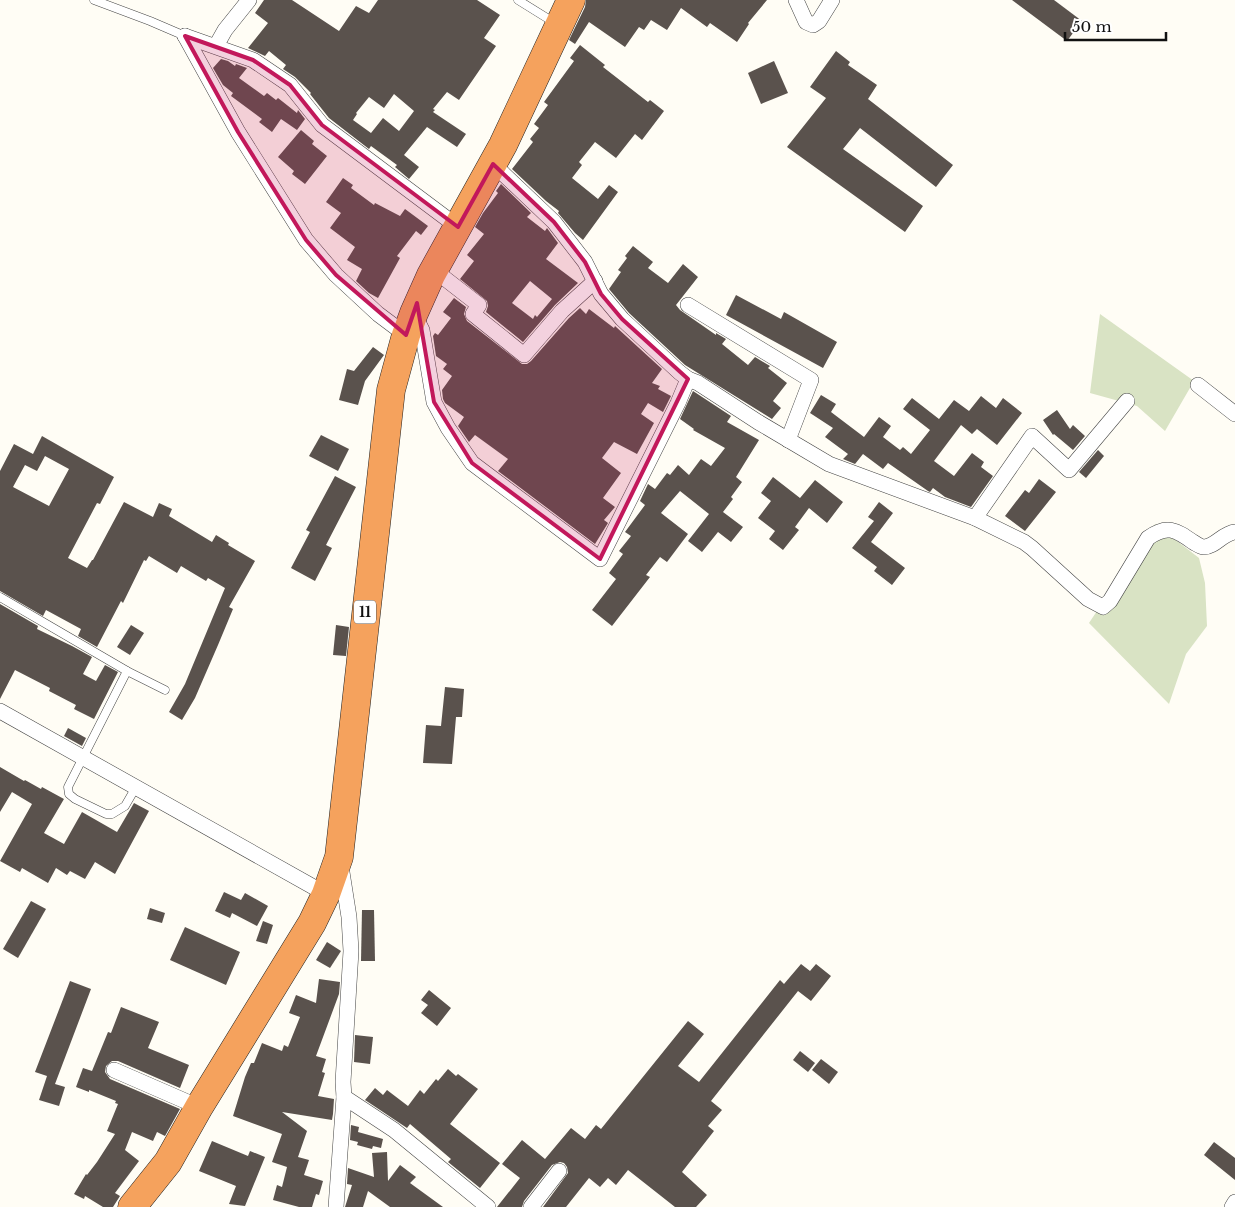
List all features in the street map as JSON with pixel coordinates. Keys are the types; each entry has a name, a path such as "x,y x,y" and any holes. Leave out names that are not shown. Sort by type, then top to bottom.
{"highway":[{"name":"11","path":"132,1207 168,1162 199,1107 312,923 326,894 339,857 391,390 410,324 434,270 503,146 571,0"}],"street":[{"path":"216,46 225,30 249,0"},
{"path":"796,0 806,22 813,25 819,21 832,0"},
{"path":"185,36 253,60 290,85 322,125 458,227"},
{"path":"185,36 238,132 306,240 336,275 378,314 410,324 422,330 434,402 448,428 472,463 600,559 688,380"},
{"path":"493,164 554,222 585,262 600,294 622,319 650,347 688,380 698,383 829,464 975,518 1010,535 1032,548 1088,599 1103,606 1110,601 1148,538 1155,533 1168,529 1176,531 1199,546 1205,547 1211,546 1224,536 1235,532"},
{"path":"434,270 480,304 473,314 524,355 562,311 595,280"},
{"path":"688,305 811,380 788,440"},
{"path":"1198,385 1235,414"},
{"path":"975,518 1032,436 1069,470 1127,401"},
{"path":"0,711 326,894"},
{"path":"336,1207 344,1097 343,1082 351,951 349,917 339,857"},
{"path":"114,1070 199,1107"},
{"path":"344,1097 394,1130 488,1207"},
{"path":"531,1207 558,1171"},
{"path":"1232,1207 1235,1202"}],"lane":[{"path":"94,0 185,36"},
{"path":"518,0 559,26"},
{"path":"0,597 127,671 165,690"},
{"path":"127,671 68,787 74,799 106,814 112,814 125,806 136,787"}],"highlighted area":[{"path":"185,36 253,60 290,85 322,125 458,227 493,164 554,222 585,262 601,294 622,319 688,379 600,559 472,463 434,402 417,303 406,335 336,275 306,240 238,132"}],"green space":[{"path":"1100,314 1194,381 1165,431 1137,406 1090,393"},
{"path":"1155,524 1199,558 1205,583 1207,626 1186,654 1169,704 1089,623"}],"building":[{"path":"264,0 292,0 339,31 356,6 369,13 378,0 477,0 500,15 484,38 496,46 459,100 447,92 433,109 435,110 433,112 466,134 457,147 427,127 404,155 419,167 409,179 395,167 397,165 371,146 369,149 329,118 311,93 295,77 283,69 286,65 269,51 265,56 248,48 268,23 255,13","holes":["394,94 414,111 399,131 383,118 371,133 353,120 356,113 369,97 384,108"]},
{"path":"586,0 767,0 748,23 737,42 710,23 707,27 681,8 667,30 651,20 644,30 639,27 625,47 589,22 575,44 569,40 585,7"},
{"path":"1012,0 1054,0 1082,21 1067,41"},
{"path":"580,45 605,65 603,67 648,102 650,100 664,111 642,140 635,134 616,158 595,142 579,162 582,165 572,178 598,199 609,185 618,192 583,240 558,213 559,211 512,169 533,142 530,139 539,128 534,124 548,105 544,102 574,61 570,58"},
{"path":"836,51 850,62 848,65 877,85 868,99 953,165 936,187 860,128 843,149 923,206 905,232 787,147 826,98 810,87"},
{"path":"221,59 235,66 236,64 247,68 239,78 264,96 267,93 276,100 278,98 297,113 298,110 305,119 297,130 281,119 272,132 259,122 262,119 231,96 233,93 223,85 213,68"},
{"path":"774,61 788,93 761,104 748,73"},
{"path":"301,130 314,141 312,144 327,156 305,184 292,174 294,171 278,157"},
{"path":"343,178 353,185 351,188 374,205 375,203 400,216 405,209 428,226 421,235 416,231 397,256 400,258 378,298 369,293 356,281 362,269 347,260 355,247 330,228 341,213 326,202"},
{"path":"501,184 531,213 527,217 545,231 547,228 558,243 546,259 578,283 555,305 523,342 486,312 487,301 460,279 474,261 467,255 484,234 475,227 498,193 496,191","holes":["530,281 552,299 537,317 535,315 533,319 512,303"]},
{"path":"633,246 653,262 648,268 668,283 683,264 698,277 676,305 680,310 716,335 716,333 726,339 722,344 748,365 755,357 770,366 768,368 787,383 773,401 781,408 772,419 685,365 629,313 609,289 621,272 618,270"},
{"path":"736,295 781,319 784,312 837,342 823,368 726,315"},
{"path":"454,298 466,307 464,314 467,321 522,364 527,364 531,361 580,308 586,314 589,309 614,328 615,326 662,369 652,383 660,386 658,389 671,396 663,412 648,403 641,414 654,423 637,454 614,442 602,458 621,473 603,498 615,507 604,520 608,523 595,544 498,471 508,459 475,435 469,442 458,426 464,417 445,403 443,399 442,390 452,376 443,369 447,364 436,356 433,336 435,333 438,335 451,318 443,312"},
{"path":"373,347 384,355 365,381 358,405 339,400 347,369 354,371"},
{"path":"693,391 731,416 727,422 759,440 736,477 742,482 723,512 743,527 731,542 718,532 702,552 688,541 709,514 680,491 661,513 688,534 667,562 660,557 646,575 650,577 612,626 592,610 616,579 609,573 623,554 619,551 631,536 625,532 645,505 640,501 648,484 655,489 667,473 670,475 678,465 689,475 701,459 711,466 725,448 693,430 680,419"},
{"path":"821,395 836,404 831,412 864,437 879,417 891,426 883,437 900,450 903,447 911,454 930,430 903,409 912,398 939,419 954,400 969,411 981,396 996,408 1003,398 1022,413 997,445 977,429 972,434 961,425 934,461 954,476 972,453 984,462 981,467 993,476 971,507 945,497 933,488 930,492 928,491 888,463 883,469 863,454 855,464 843,459 848,454 825,437 833,428 810,413"},
{"path":"1057,410 1070,429 1073,425 1085,436 1073,450 1053,435 1043,420"},
{"path":"321,435 349,449 338,471 309,456"},
{"path":"42,436 114,477 100,504 97,503 68,558 87,568 124,502 153,517 159,503 172,509 169,516 212,542 216,535 229,543 228,545 255,561 229,607 233,609 195,698 182,720 169,712 185,684 225,588 208,578 206,581 181,566 177,573 149,556 146,561 144,560 123,603 121,601 97,647 78,636 81,629 46,610 43,616 0,591 0,471 14,444 33,454","holes":["45,456 69,469 49,506 13,487 25,465 37,471"]},
{"path":"1098,450 1104,456 1086,478 1079,472"},
{"path":"335,476 356,487 326,545 332,548 315,581 291,568 310,532 306,530"},
{"path":"773,477 800,498 815,480 843,502 827,523 809,508 795,527 799,530 783,550 769,539 775,531 758,518 771,501 761,493"},
{"path":"1039,479 1056,492 1025,531 1005,516 1025,490 1029,493"},
{"path":"879,502 893,513 871,542 905,568 892,585 874,571 877,567 852,548 874,521 868,517"},
{"path":"0,604 38,626 37,629 92,657 83,674 96,681 105,665 118,672 94,719 74,709 76,705 49,691 50,688 15,670 0,699"},
{"path":"131,625 144,633 130,655 117,647"},
{"path":"336,625 349,627 346,656 333,655"},
{"path":"445,687 464,689 462,717 456,717 452,764 423,763 426,725 441,726"},
{"path":"68,728 86,738 82,746 64,736"},
{"path":"0,767 24,781 41,789 42,787 64,799 44,833 64,844 82,812 117,832 134,803 149,811 115,874 95,862 85,879 70,871 67,875 56,868 48,883 22,868 20,872 0,861 32,804 12,792 0,812"},
{"path":"224,892 241,900 245,893 268,906 257,926 232,913 230,918 215,911"},
{"path":"31,901 46,909 18,958 3,949"},
{"path":"150,908 165,913 162,923 147,919"},
{"path":"362,910 374,910 375,961 361,961"},
{"path":"263,921 273,925 267,944 256,941"},
{"path":"185,927 240,952 226,985 170,960"},
{"path":"327,942 341,951 330,968 316,960"},
{"path":"801,964 810,971 816,964 831,976 811,1001 798,991 711,1101 722,1110 708,1126 714,1131 682,1172 707,1195 696,1207 675,1207 628,1170 616,1185 608,1178 600,1187 589,1178 566,1207 543,1207 568,1173 567,1167 564,1163 560,1162 552,1165 524,1201 522,1207 497,1207 520,1178 502,1164 522,1140 545,1159 571,1128 585,1139 596,1125 601,1129 688,1021 704,1034 678,1066 699,1082 780,980 784,984"},
{"path":"319,979 340,982 339,994 316,1056 326,1059 322,1072 325,1073 318,1096 334,1099 333,1114 332,1120 282,1112 307,1131 298,1157 309,1160 304,1175 323,1181 319,1195 316,1194 312,1207 299,1207 273,1200 277,1185 282,1187 287,1167 272,1162 282,1134 233,1116 245,1077 251,1063 254,1063 262,1043 282,1051 284,1045 288,1047 300,1017 289,1013 296,995 316,1003"},
{"path":"70,981 91,989 55,1084 65,1087 59,1106 39,1100 47,1076 35,1072"},
{"path":"429,990 451,1008 437,1026 421,1013 428,1005 421,1000"},
{"path":"121,1007 159,1022 148,1048 189,1065 180,1088 118,1061 112,1061 106,1066 105,1072 110,1079 180,1109 165,1136 157,1132 153,1141 132,1132 125,1150 139,1161 115,1193 120,1196 113,1207 103,1207 85,1196 84,1199 74,1194 115,1134 107,1131 118,1104 115,1103 116,1101 89,1090 89,1092 76,1087 83,1068 92,1071 108,1032 111,1033"},
{"path":"355,1035 373,1037 370,1064 354,1062"},
{"path":"800,1051 815,1063 808,1072 793,1060"},
{"path":"821,1059 838,1072 829,1084 812,1070"},
{"path":"448,1069 478,1089 450,1124 500,1163 480,1188 448,1162 451,1159 410,1124 407,1128 365,1100 375,1088 383,1095 387,1090 408,1106 420,1090 424,1094 436,1079 438,1081"},
{"path":"351,1125 359,1127 358,1132 383,1139 381,1148 373,1146 372,1149 357,1145 358,1142 350,1140"},
{"path":"212,1141 248,1156 250,1151 265,1157 245,1206 229,1204 236,1186 199,1171"},
{"path":"1214,1142 1235,1158 1235,1180 1204,1155"},
{"path":"387,1152 388,1181 400,1165 416,1177 410,1183 443,1207 390,1207 368,1191 363,1207 345,1207 352,1185 347,1184 348,1168 374,1177 372,1153"}]}
